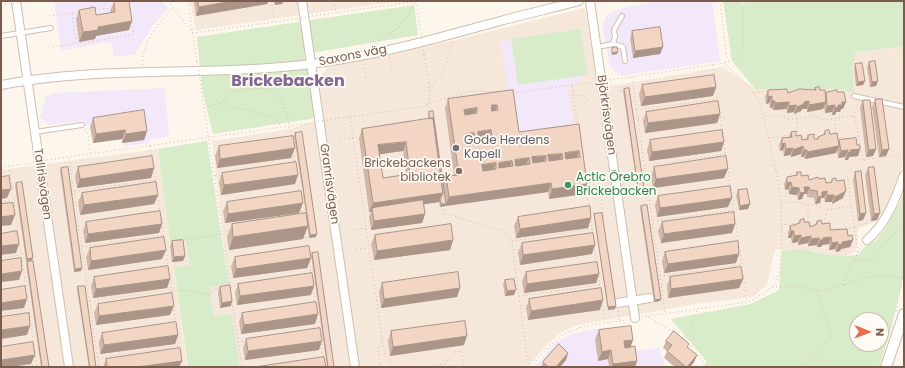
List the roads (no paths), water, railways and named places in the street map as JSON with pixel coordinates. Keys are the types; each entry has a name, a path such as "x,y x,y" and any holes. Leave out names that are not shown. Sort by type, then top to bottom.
{"street":[{"name":"Granrisvägen","path":"302,1 355,367"},
{"name":"Saxons väg","path":"1,85 27,80 142,71 232,70 311,64 378,52 579,1"},
{"name":"Björkrisvägen","path":"590,1 635,318"},
{"name":"Tallrisvägen","path":"16,2 69,367"},
{"path":"867,240 883,223 894,204 904,175"},
{"path":"617,303 650,298"},
{"path":"886,367 904,314"}],"lane":[{"path":"613,44 615,36 614,30 622,16"},
{"path":"1,36 50,28"},
{"path":"597,47 613,44 623,47 625,61"},
{"path":"854,96 904,107"},
{"path":"35,132 82,125"}],"place":[{"name":"Gode Herdens Kapell","path":"456,148"},
{"name":"Brickebackens bibliotek","path":"459,171"},
{"name":"Actic Örebro Brickebacken","path":"568,185"}],"district":[{"name":"Brickebacken","path":"288,82"}]}
